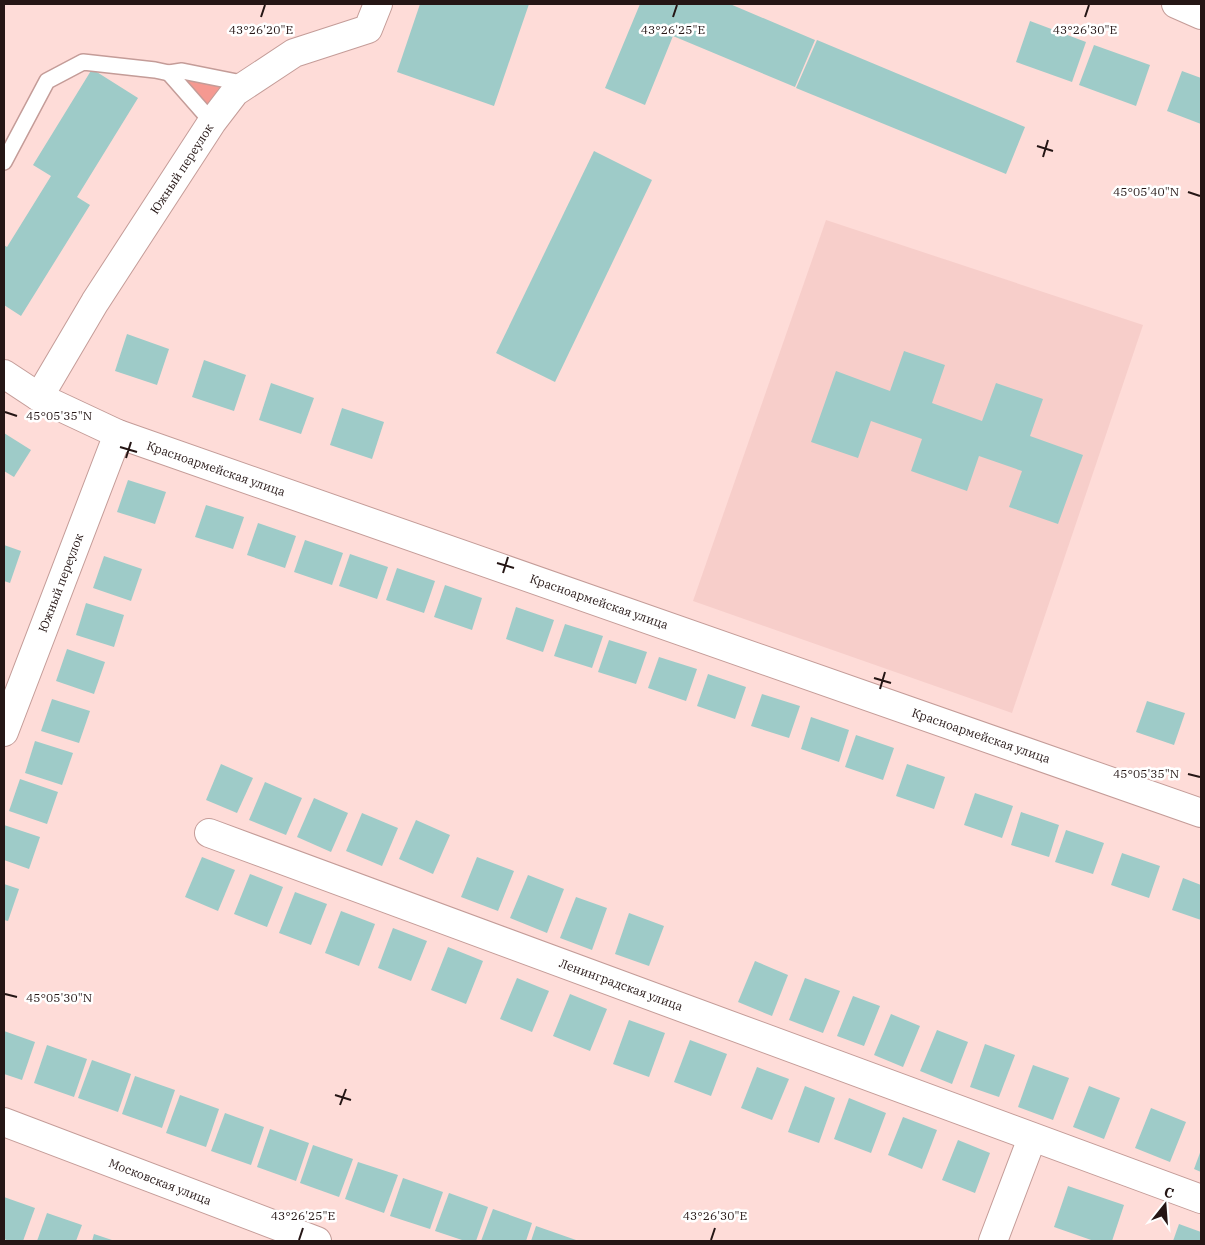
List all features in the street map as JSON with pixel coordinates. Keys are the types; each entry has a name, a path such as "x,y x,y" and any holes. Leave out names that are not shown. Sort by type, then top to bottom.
{"street":[{"name":"Южный переулок","path":"39,397 95,302 212,122 235,92 294,53 368,28 378,4"},
{"path":"1176,4 1201,15"},
{"name":"Красноармейская улица","path":"4,374 39,397 118,434 1201,812"},
{"name":"Южный переулок","path":"4,732 118,434"},
{"name":"Ленинградская улица","path":"210,833 1201,1199"},
{"name":"Московская улица","path":"4,1122 317,1241"},
{"path":"993,1241 1032,1138"}],"lane":[{"path":"4,162 47,81 83,62 169,73 182,71 247,84"},
{"path":"169,73 212,122"}],"shaded area":[{"path":"186,80 229,86 210,108"},
{"path":"826,220 1143,325 1012,713 693,601"}],"building":[{"path":"420,4 529,4 494,106 397,72"},
{"path":"640,4 730,4 815,40 795,87 673,36 645,105 605,88"},
{"path":"1030,21 1086,42 1072,82 1016,62"},
{"path":"817,40 1025,127 1006,174 796,88"},
{"path":"1094,45 1150,65 1136,106 1079,85"},
{"path":"92,69 138,98 77,197 90,205 21,316 4,305 4,245 7,247 51,176 33,165"},
{"path":"1182,71 1201,78 1201,124 1167,111"},
{"path":"594,151 652,180 555,382 496,353"},
{"path":"127,334 169,349 157,385 115,371"},
{"path":"904,351 945,365 932,403 982,421 996,383 1043,399 1030,436 1083,455 1058,524 1009,507 1022,471 979,456 967,491 911,471 922,439 871,421 858,458 811,442 836,371 890,391"},
{"path":"204,360 246,375 234,411 192,397"},
{"path":"271,383 314,398 301,434 259,420"},
{"path":"342,408 384,422 372,459 330,445"},
{"path":"4,433 31,450 14,477 4,471"},
{"path":"128,480 166,492 155,524 117,512"},
{"path":"206,505 244,517 233,549 195,537"},
{"path":"258,523 296,536 285,568 247,555"},
{"path":"305,540 343,553 332,585 294,572"},
{"path":"4,545 21,551 10,583 4,581"},
{"path":"350,554 388,567 377,599 339,586"},
{"path":"104,556 142,569 131,601 93,588"},
{"path":"397,568 435,581 424,613 386,600"},
{"path":"445,585 482,598 472,630 434,617"},
{"path":"86,603 124,615 114,647 76,635"},
{"path":"516,607 554,620 543,652 506,639"},
{"path":"565,624 603,636 592,668 554,656"},
{"path":"609,640 647,652 636,684 598,672"},
{"path":"67,649 105,662 94,694 56,681"},
{"path":"659,657 697,669 686,701 648,688"},
{"path":"708,674 746,687 735,719 697,706"},
{"path":"762,694 800,706 789,738 751,726"},
{"path":"52,699 90,711 79,743 41,731"},
{"path":"1147,701 1185,713 1174,745 1136,732"},
{"path":"811,717 849,730 839,762 801,749"},
{"path":"856,735 894,748 883,780 845,767"},
{"path":"35,741 73,753 62,785 25,773"},
{"path":"221,764 253,778 237,813 206,800"},
{"path":"907,764 945,777 934,809 896,796"},
{"path":"20,779 58,792 47,824 9,811"},
{"path":"265,782 302,798 286,835 249,820"},
{"path":"975,793 1013,806 1002,838 964,825"},
{"path":"314,798 348,813 331,852 297,837"},
{"path":"1021,812 1059,825 1049,857 1011,845"},
{"path":"362,813 398,828 382,866 346,851"},
{"path":"416,820 450,835 433,874 399,859"},
{"path":"4,825 40,837 29,869 4,860"},
{"path":"1066,830 1104,843 1093,874 1055,862"},
{"path":"1122,853 1160,866 1149,898 1111,885"},
{"path":"202,857 235,870 218,911 185,897"},
{"path":"477,857 514,871 498,911 461,897"},
{"path":"250,874 283,887 267,927 234,914"},
{"path":"528,875 564,889 547,933 510,918"},
{"path":"1183,878 1201,885 1201,920 1172,910"},
{"path":"4,884 19,889 8,921 4,920"},
{"path":"295,892 327,904 311,945 279,933"},
{"path":"576,897 607,908 592,950 560,938"},
{"path":"341,911 375,924 359,966 325,953"},
{"path":"629,913 664,926 649,966 615,954"},
{"path":"393,928 427,941 411,981 378,968"},
{"path":"448,947 483,961 466,1004 431,990"},
{"path":"755,961 788,975 772,1016 738,1002"},
{"path":"517,978 549,991 532,1032 500,1019"},
{"path":"805,978 840,991 823,1033 789,1020"},
{"path":"570,994 607,1009 590,1051 553,1036"},
{"path":"853,996 880,1006 864,1046 837,1036"},
{"path":"891,1014 920,1026 903,1067 874,1055"},
{"path":"629,1020 665,1033 649,1077 613,1064"},
{"path":"937,1030 968,1042 952,1084 920,1071"},
{"path":"4,1031 35,1042 22,1080 4,1074"},
{"path":"690,1040 727,1054 711,1096 674,1082"},
{"path":"985,1044 1015,1055 999,1097 970,1087"},
{"path":"47,1045 87,1059 74,1097 34,1083"},
{"path":"92,1060 131,1074 118,1112 78,1098"},
{"path":"1033,1065 1069,1078 1053,1120 1018,1107"},
{"path":"757,1067 789,1079 772,1120 741,1108"},
{"path":"135,1076 175,1090 162,1128 122,1114"},
{"path":"805,1086 835,1098 819,1143 788,1132"},
{"path":"1089,1086 1120,1098 1104,1139 1073,1127"},
{"path":"180,1095 219,1109 206,1147 166,1133"},
{"path":"849,1098 886,1113 871,1153 834,1139"},
{"path":"1151,1108 1186,1122 1170,1162 1135,1148"},
{"path":"225,1113 264,1127 251,1165 211,1151"},
{"path":"903,1117 937,1130 922,1169 888,1155"},
{"path":"270,1129 309,1143 296,1181 257,1167"},
{"path":"958,1140 990,1153 975,1193 942,1180"},
{"path":"313,1145 353,1159 339,1197 300,1183"},
{"path":"1201,1150 1201,1172 1194,1169"},
{"path":"358,1162 398,1175 384,1213 345,1199"},
{"path":"403,1178 443,1192 430,1229 390,1216"},
{"path":"1068,1186 1124,1205 1112,1241 1094,1241 1054,1227"},
{"path":"449,1193 488,1207 476,1241 465,1241 435,1231"},
{"path":"4,1197 35,1208 23,1241 4,1239"},
{"path":"493,1209 532,1223 526,1241 481,1241"},
{"path":"47,1213 82,1225 76,1241 37,1241"},
{"path":"1179,1224 1201,1232 1201,1241 1173,1241"},
{"path":"536,1226 576,1240 531,1241"},
{"path":"94,1234 115,1241 92,1241"}]}
